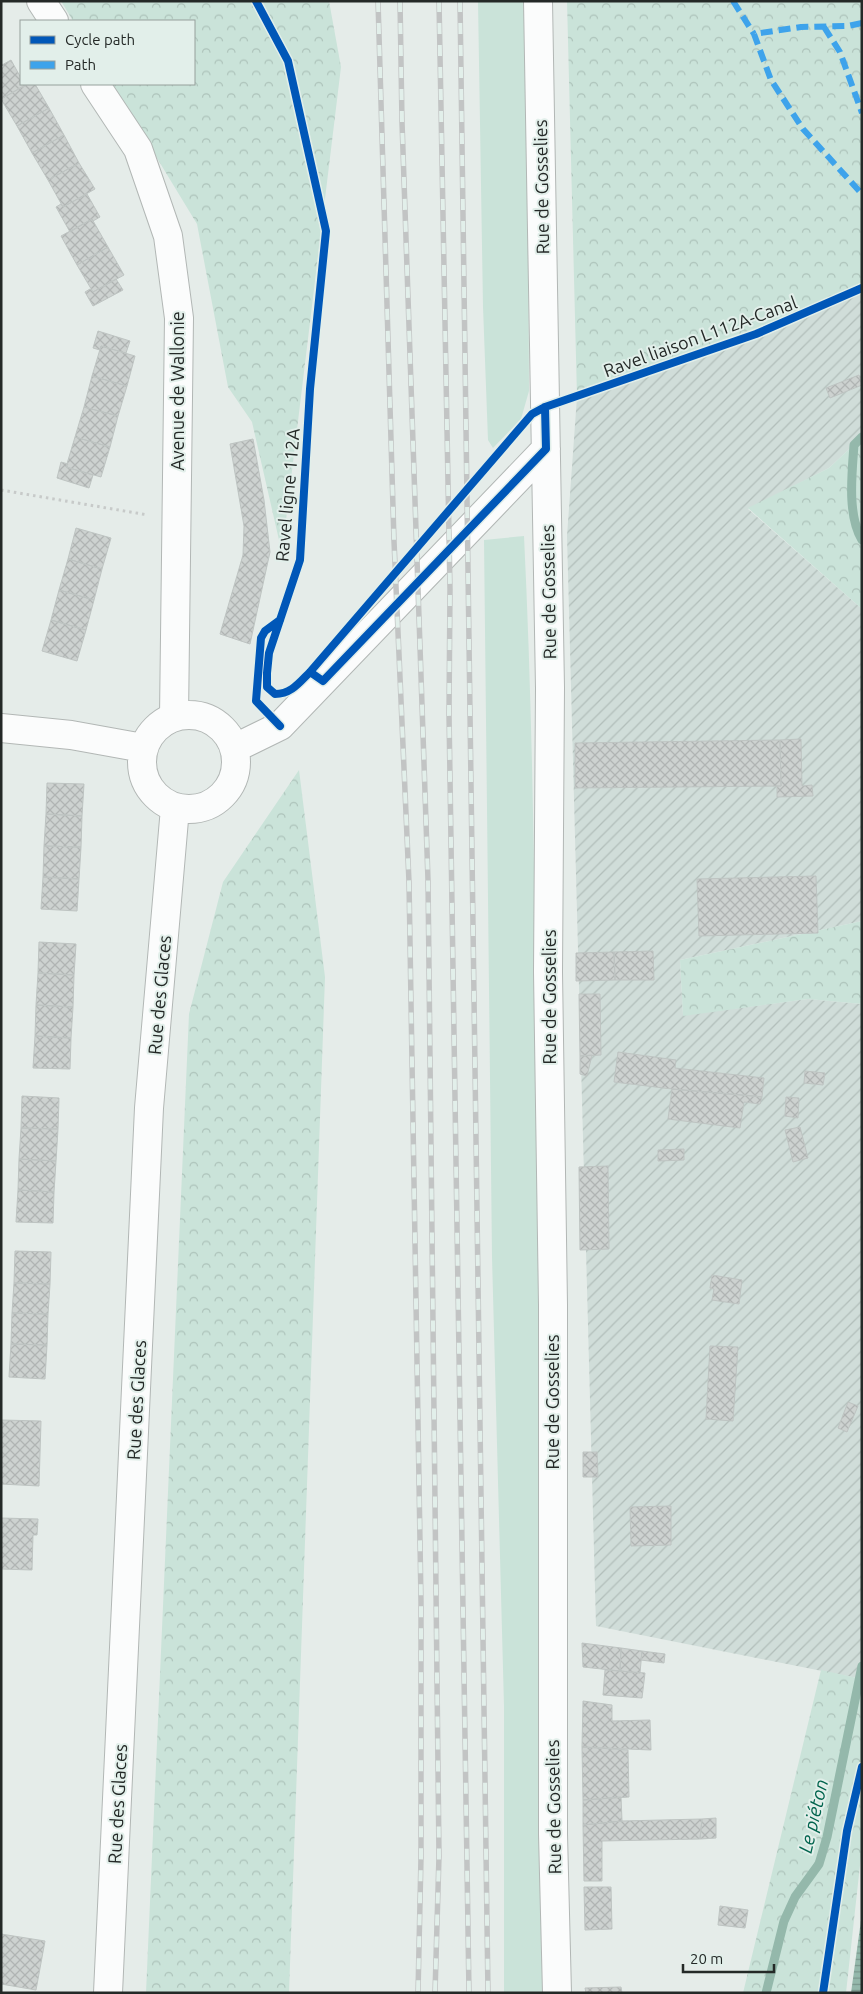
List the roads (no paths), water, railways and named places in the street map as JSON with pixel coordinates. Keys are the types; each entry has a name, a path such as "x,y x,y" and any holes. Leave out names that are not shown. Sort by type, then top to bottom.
{"street":[{"path":"41,1 53,20"},
{"name":"Rue de Gosselies","path":"538,1 550,688 548,972 553,1306 553,1834 556,1993"},
{"name":"Avenue de Wallonie","path":"96,85 138,149 168,236 179,318 174,717"},
{"path":"235,748 280,726 546,448"},
{"path":"200,715 223,727 235,748 236,774 224,795 198,809 175,808 157,797 142,771 144,748 156,727 174,717 200,715"},
{"path":"1,728 71,735 144,748"},
{"name":"Rue des Glaces","path":"108,1993 149,1108 175,808"}],"waterway":[{"name":"Le piéton","path":"862,437 854,445 852,468 852,506 857,530 862,540"},
{"name":"Le piéton","path":"766,1993 784,1921 795,1897 819,1864 827,1837 862,1666"}],"railway":[{"path":"378,1 394,541 409,882 421,1602 421,1857 418,1993"},
{"path":"400,1 402,122 428,880 439,1856 435,1993"},
{"path":"439,1 450,589 449,714 469,1993"},
{"path":"460,1 488,1993"}]}
